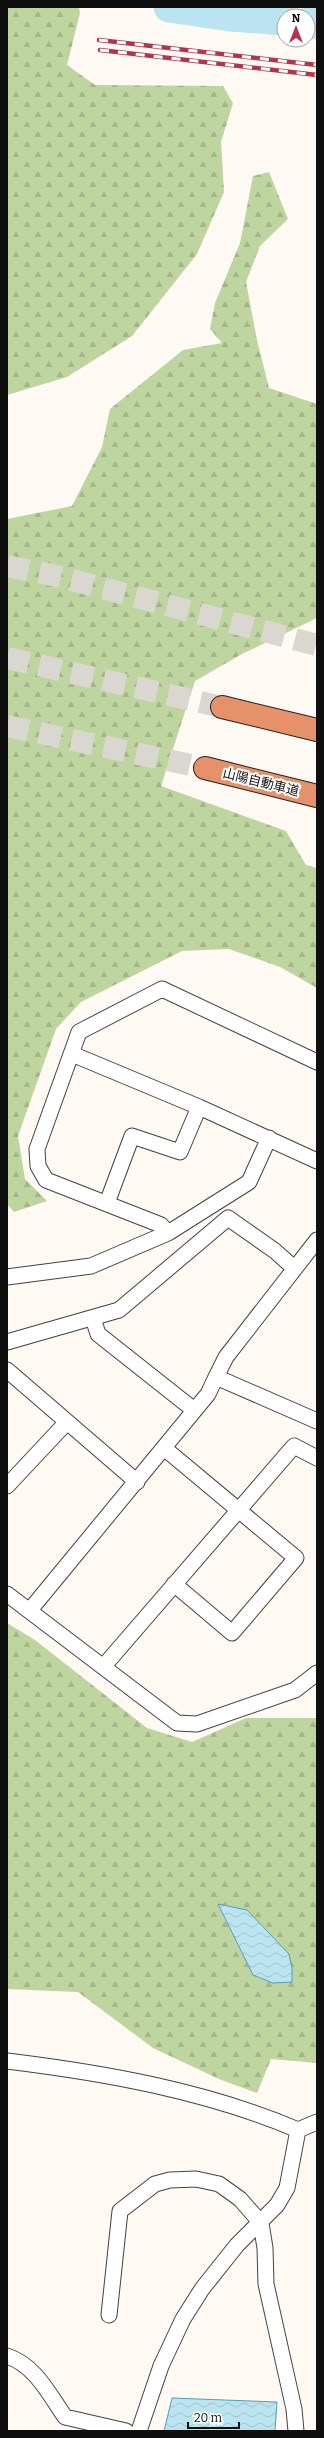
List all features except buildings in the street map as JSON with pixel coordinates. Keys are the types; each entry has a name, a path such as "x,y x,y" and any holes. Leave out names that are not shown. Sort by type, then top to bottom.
{"highway":[{"path":"222,707 317,730"},
{"name":"山陽自動車道","path":"205,768 317,796"}],"street":[{"path":"168,1233 161,1225 46,1180 38,1166 37,1149 79,1032 162,989 317,1062"},
{"path":"72,1054 269,1138 317,1161"},
{"path":"107,1203 132,1136 180,1152 198,1107"},
{"path":"7,1277 91,1266 168,1233 249,1182 269,1138"},
{"path":"7,1342 119,1310 228,1218 275,1251 294,1268"},
{"path":"30,1610 138,1482 208,1394 226,1357 317,1240"},
{"path":"93,1318 98,1334 194,1410"},
{"path":"7,1370 138,1482"},
{"path":"216,1377 317,1421"},
{"path":"7,1486 67,1422"},
{"path":"103,1667 294,1446 317,1458"},
{"path":"164,1448 296,1558 232,1633 174,1584"},
{"path":"7,1594 178,1723 197,1724 295,1690 317,1673"},
{"path":"7,2061 138,2081 234,2106 298,2130 317,2122"},
{"path":"139,2431 161,2366 183,2319 202,2289 237,2245 277,2205 287,2188 298,2130"},
{"path":"109,2315 120,2211 155,2184 170,2180 196,2179 219,2184 240,2199 260,2223 265,2248 266,2284 294,2409 296,2431"},
{"path":"7,2356 17,2359 34,2373 65,2417 85,2424 126,2431"}],"green space":[{"path":"7,7 79,7 80,13 67,65 95,85 223,86 233,103 221,142 224,192 197,254 132,336 67,377 7,395"},
{"path":"269,172 288,219 260,246 246,282 257,340 269,388 317,404 317,618 242,654 195,681 161,786 286,831 306,865 317,868 317,988 280,967 229,949 182,951 81,1002 56,1029 18,1136 25,1179 47,1201 14,1212 7,1204 7,519 72,506 102,447 110,409 183,350 222,343 210,329 215,303 240,243 253,176"},
{"path":"7,1623 35,1640 147,1728 192,1742 246,1718 317,1718 317,2063 271,2059 257,2093 219,2079 153,2048 78,1992 7,1989"}],"water":[{"path":"218,1904 247,1910 289,1954 292,1968 292,1982 273,1983 253,1975"},
{"path":"172,2398 277,2402 275,2431 164,2431"}],"waterway":[{"path":"169,7 230,16 276,19"}],"tunnel":[{"path":"7,566 61,577 317,645"},
{"path":"7,658 222,707"},
{"path":"7,726 205,768"}],"railway":[{"path":"99,40 317,65"},
{"path":"100,50 317,75"}]}
